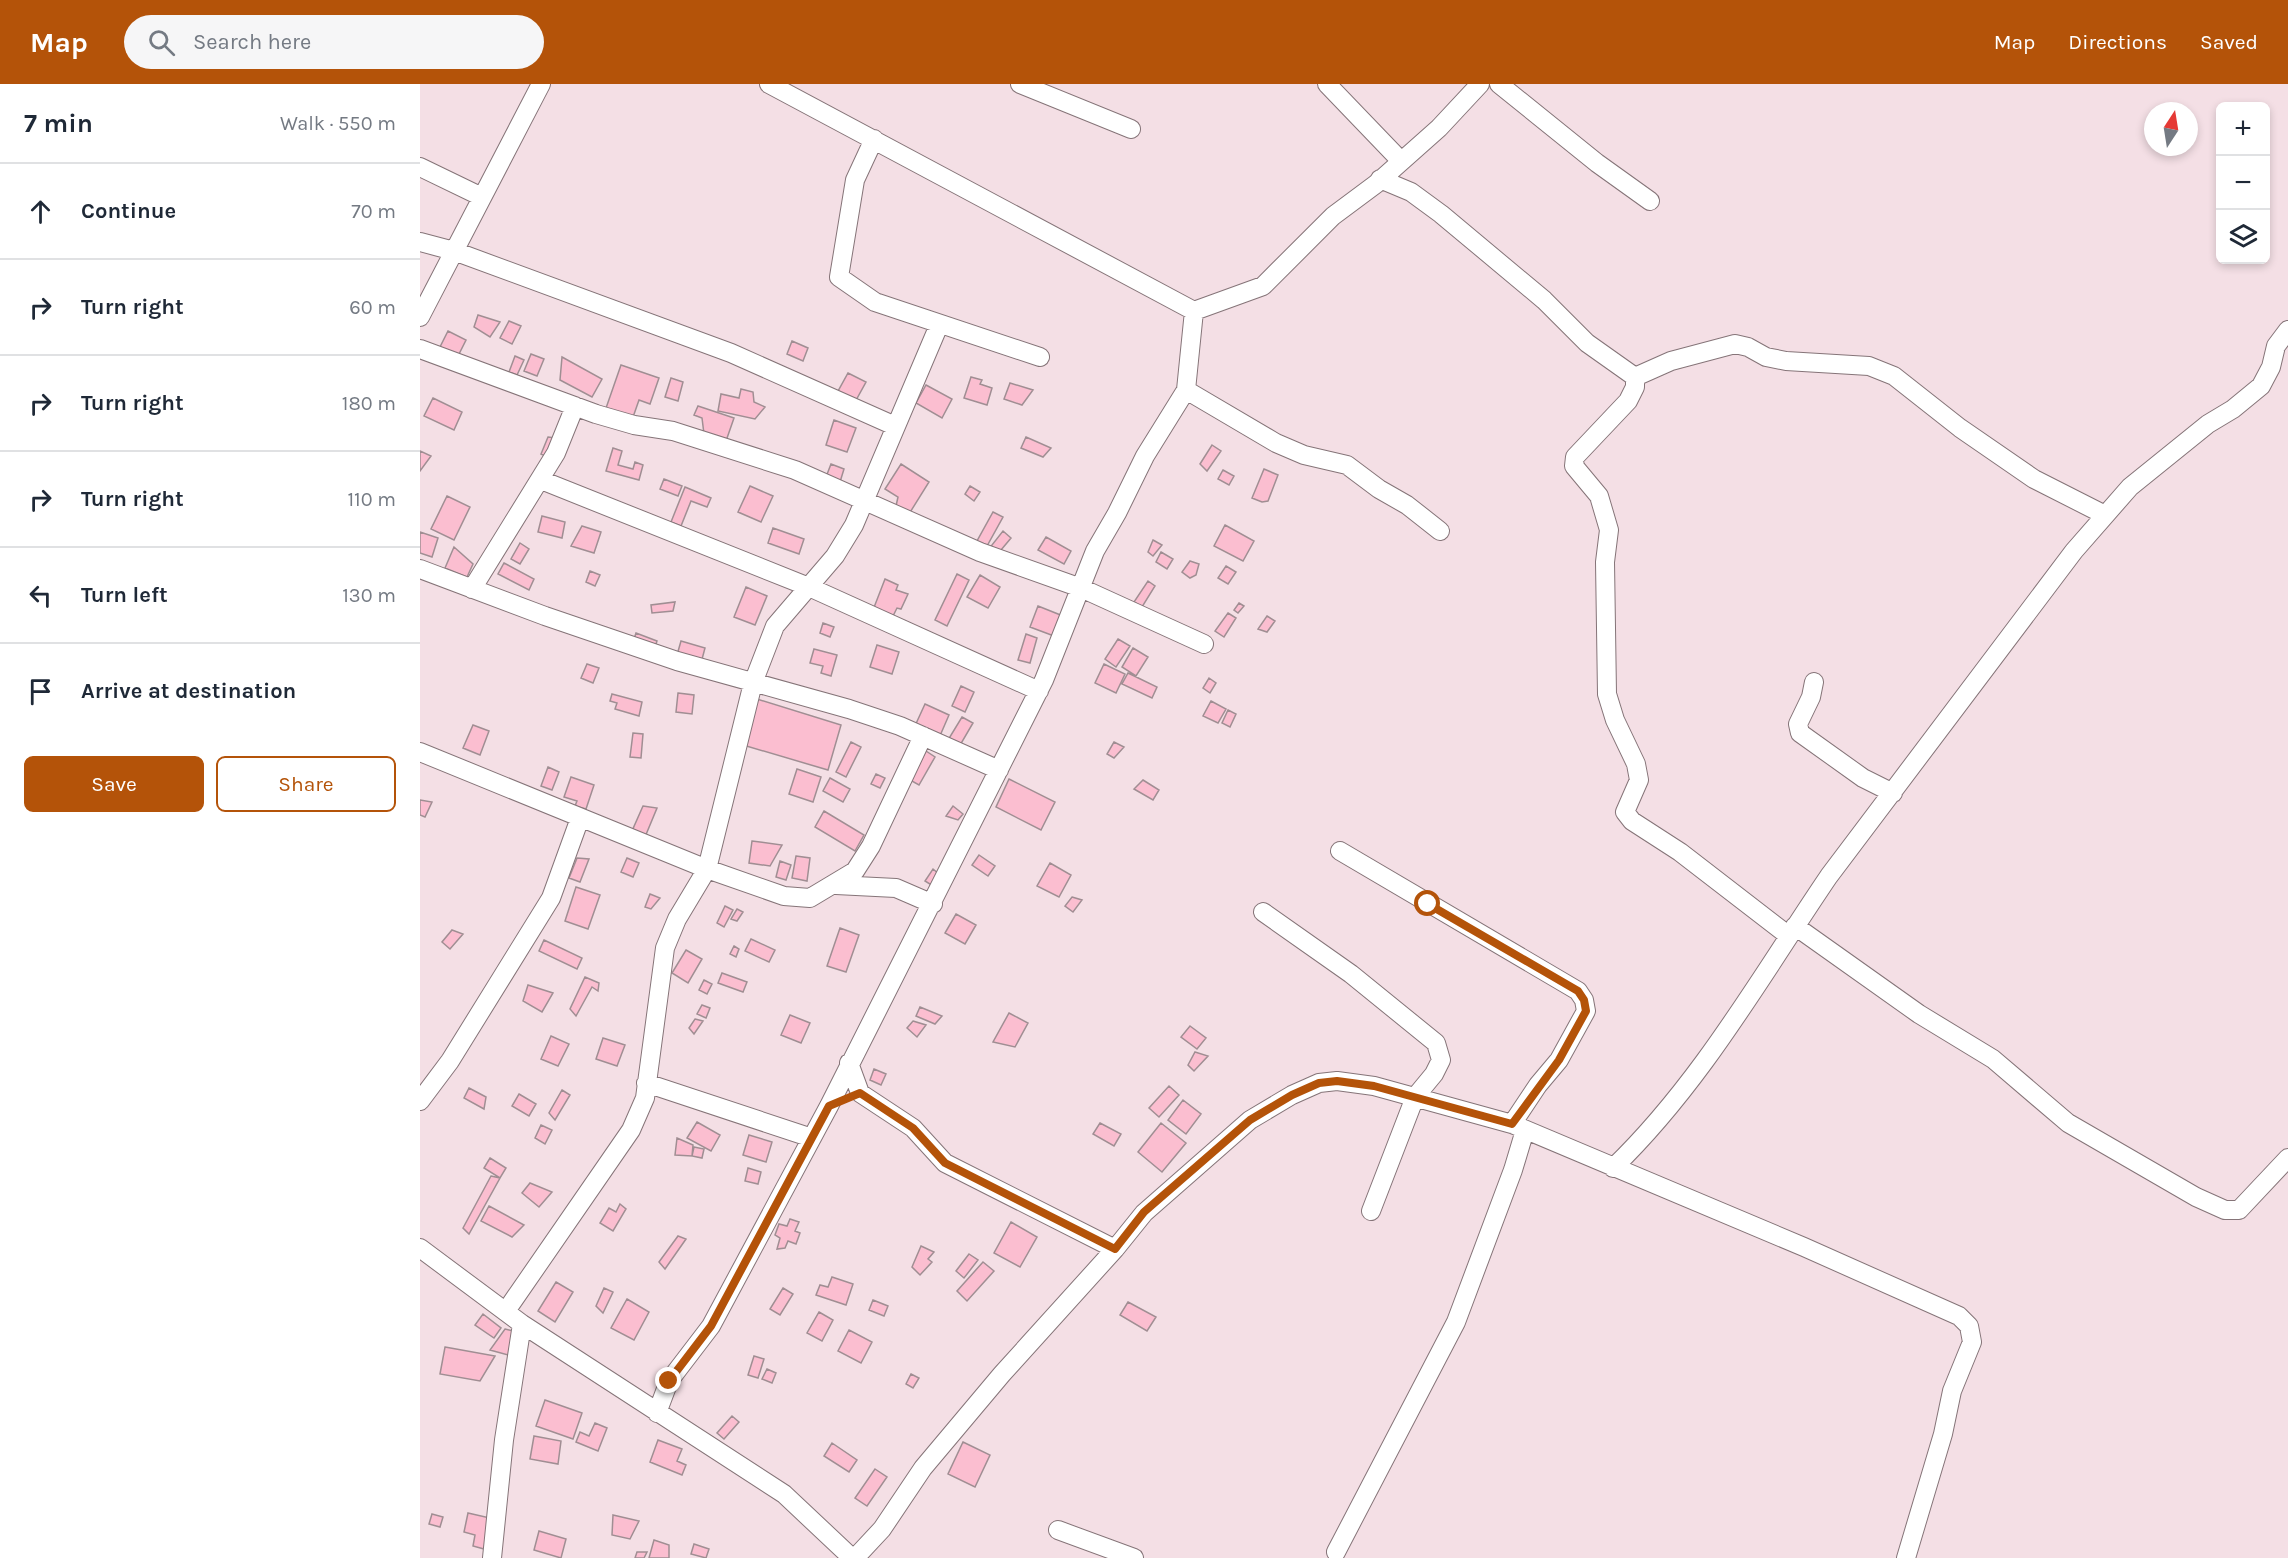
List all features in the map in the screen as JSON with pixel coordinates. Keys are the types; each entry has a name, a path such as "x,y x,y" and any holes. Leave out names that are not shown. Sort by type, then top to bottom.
{"street":[{"path":"420,317 541,84"},
{"path":"769,84 1194,311 1263,286 1333,216 1439,128 1480,84"},
{"path":"1020,84 1131,129"},
{"path":"1327,84 1400,160"},
{"path":"1499,84 1590,157 1650,201"},
{"path":"874,139 855,180 839,277 875,302 1041,357"},
{"path":"420,167 482,196"},
{"path":"1380,179 1412,192 1441,214 1544,300 1587,343 1635,377"},
{"path":"420,242 454,251 731,353 895,426"},
{"path":"657,1413 669,1381 711,1326 829,1106 1039,691 1095,551 1145,456 1185,390 1194,311"},
{"path":"506,1311 631,1130 641,1111 665,948 677,919 707,869 753,683 776,626 835,556 854,525 939,325"},
{"path":"1614,1168 1648,1134 1695,1072 1770,970 1792,931 2074,551 2130,487 2160,461 2208,424 2251,396 2261,386 2271,366 2276,346 2288,330"},
{"path":"1635,377 1671,361 1735,344 1748,347 1766,357 1785,361 1869,366 1894,376 1960,428 2034,479 2105,515"},
{"path":"420,349 575,406 634,425 673,431 795,470 980,552 1081,588 1204,644"},
{"path":"1635,377 1635,387 1628,401 1575,457 1574,466 1599,496 1610,530 1605,562 1606,694 1614,720 1636,764 1639,780 1625,812 1632,821 1792,931 1993,1059 2068,1123 2196,1197 2224,1210 2239,1210 2288,1158"},
{"path":"1185,390 1276,443 1304,455 1347,465 1379,489 1407,505 1440,531"},
{"path":"472,589 541,480 556,453 575,406"},
{"path":"541,480 809,587 1039,691"},
{"path":"420,569 677,661 849,709 923,736 999,770"},
{"path":"1814,682 1811,697 1798,724 1800,733 1863,778 1893,793"},
{"path":"420,752 707,869 784,896 810,898 836,885 855,871 871,846 923,736"},
{"path":"420,1101 450,1061 551,898 580,818"},
{"path":"1339,1556 1456,1322 1513,1170 1519,1127 1586,1011 1584,1000 1578,991 1340,851"},
{"path":"836,885 896,888 933,904"},
{"path":"1263,912 1351,974 1436,1043 1441,1060 1434,1074 1415,1096 1371,1210"},
{"path":"849,1063 860,1093 913,1128 945,1163 1115,1249"},
{"path":"420,1248 522,1324 784,1494 854,1558 882,1530 923,1468 1002,1374 1115,1249 1144,1212 1250,1120 1292,1095 1319,1083 1337,1081 1374,1086 1519,1127 1959,1316 1969,1326 1972,1342 1952,1391 1943,1434 1906,1558"},
{"path":"646,1083 812,1138"},
{"path":"829,1106 860,1093"},
{"path":"492,1558 504,1440 522,1324"},
{"path":"1058,1530 1134,1558"}],"building":[{"path":"478,315 500,322 490,337 474,327"},
{"path":"509,321 521,326 512,344 500,338"},
{"path":"448,331 466,340 458,356 440,347"},
{"path":"792,341 808,348 803,361 787,354"},
{"path":"531,354 544,359 537,376 524,371"},
{"path":"515,356 524,360 517,375 509,372"},
{"path":"562,357 602,379 592,397 560,380"},
{"path":"621,365 659,378 650,404 639,400 632,420 605,411"},
{"path":"848,373 866,382 855,402 837,393"},
{"path":"971,377 982,380 980,384 992,388 987,405 964,398"},
{"path":"671,378 683,382 678,401 665,397"},
{"path":"1010,383 1033,390 1022,405 1004,399"},
{"path":"926,385 952,399 942,418 916,403"},
{"path":"741,389 753,392 754,402 765,407 755,419 718,411 721,394 739,398"},
{"path":"433,398 462,412 454,430 424,416"},
{"path":"698,406 734,418 726,441 704,434 702,418 694,415"},
{"path":"834,420 856,428 847,452 826,445"},
{"path":"548,437 556,438 548,457 541,454"},
{"path":"1026,437 1051,448 1043,457 1021,448"},
{"path":"1212,445 1221,451 1207,471 1200,464"},
{"path":"613,448 622,451 618,465 633,469 635,462 643,465 639,480 606,471"},
{"path":"420,451 431,456 420,471"},
{"path":"831,464 844,469 840,482 826,477"},
{"path":"901,464 929,482 909,514 896,506 898,497 885,489"},
{"path":"1264,469 1278,475 1268,501 1262,502 1252,498"},
{"path":"1223,470 1234,476 1229,485 1218,479"},
{"path":"664,479 682,486 678,496 660,489"},
{"path":"750,486 773,496 761,522 738,512"},
{"path":"970,486 980,492 974,501 965,494"},
{"path":"685,487 711,498 707,507 691,501 681,526 671,522"},
{"path":"447,496 470,507 454,540 431,529"},
{"path":"993,512 1003,517 987,546 977,541"},
{"path":"542,516 565,522 562,538 538,532"},
{"path":"1225,525 1254,541 1243,561 1214,546"},
{"path":"582,526 601,532 594,553 571,546"},
{"path":"773,528 804,539 799,554 768,543"},
{"path":"1003,531 1011,538 996,556 988,550"},
{"path":"420,532 438,538 432,557 420,553"},
{"path":"1046,537 1071,551 1064,564 1038,550"},
{"path":"1153,540 1162,545 1153,556 1148,552"},
{"path":"520,543 529,549 520,564 511,559"},
{"path":"454,547 473,564 467,577 445,568"},
{"path":"1161,552 1173,559 1167,569 1156,562"},
{"path":"1190,561 1199,564 1196,575 1190,578 1182,572"},
{"path":"504,563 534,579 529,590 498,574"},
{"path":"1226,566 1236,572 1228,584 1218,578"},
{"path":"590,571 600,575 595,586 586,582"},
{"path":"957,574 969,580 947,626 935,620"},
{"path":"980,575 1000,587 988,608 967,597"},
{"path":"885,579 898,585 896,590 908,594 901,609 897,608 892,618 873,610"},
{"path":"1148,581 1155,586 1142,607 1134,602"},
{"path":"746,587 767,596 755,625 734,617"},
{"path":"675,602 673,611 652,613 651,605"},
{"path":"1239,603 1244,606 1238,613 1234,610"},
{"path":"1038,606 1063,616 1054,636 1030,627"},
{"path":"1228,613 1236,618 1224,637 1215,631"},
{"path":"1267,616 1275,621 1267,632 1258,629"},
{"path":"823,623 834,627 830,637 820,633"},
{"path":"636,633 657,641 654,650 633,642"},
{"path":"1026,634 1037,638 1030,663 1018,660"},
{"path":"1118,639 1130,646 1116,667 1105,659"},
{"path":"681,641 705,648 701,663 677,655"},
{"path":"877,645 899,652 892,674 870,667"},
{"path":"1133,648 1148,657 1136,676 1122,667"},
{"path":"814,649 837,655 831,676 821,673 823,666 810,663"},
{"path":"587,664 599,668 593,683 581,678"},
{"path":"1104,664 1125,674 1116,693 1095,683"},
{"path":"1128,673 1157,687 1152,698 1122,684"},
{"path":"1209,678 1216,683 1210,693 1203,688"},
{"path":"961,686 974,692 965,712 952,706"},
{"path":"678,693 694,695 692,714 676,712"},
{"path":"612,694 642,702 639,716 615,709 617,703 610,701"},
{"path":"757,699 841,725 828,770 743,745"},
{"path":"1211,701 1226,709 1218,723 1203,716"},
{"path":"925,704 949,715 939,738 914,728"},
{"path":"1228,710 1236,714 1230,727 1222,723"},
{"path":"962,717 973,723 959,747 948,740"},
{"path":"473,725 489,731 480,755 463,748"},
{"path":"633,733 643,734 641,758 630,757"},
{"path":"851,742 861,747 846,777 836,772"},
{"path":"1114,742 1124,747 1114,758 1107,754"},
{"path":"926,751 935,757 919,785 910,780"},
{"path":"548,767 559,772 552,790 541,786"},
{"path":"797,769 821,777 813,802 789,794"},
{"path":"876,774 885,778 880,788 871,784"},
{"path":"571,777 594,785 586,809 575,806 577,801 564,797"},
{"path":"830,778 850,789 843,802 823,791"},
{"path":"1009,779 1055,802 1041,830 996,807"},
{"path":"1143,780 1159,790 1153,800 1134,789"},
{"path":"420,800 432,802 425,817 420,815"},
{"path":"643,806 657,808 645,837 632,831"},
{"path":"953,806 963,814 958,820 946,816"},
{"path":"824,811 864,835 855,851 815,827"},
{"path":"752,841 782,845 770,866 749,863"},
{"path":"979,855 995,866 988,876 972,865"},
{"path":"796,856 810,858 807,881 792,878"},
{"path":"577,858 589,859 580,882 569,878"},
{"path":"627,858 639,863 633,877 621,872"},
{"path":"780,861 791,865 786,880 776,877"},
{"path":"1050,863 1071,875 1059,897 1037,886"},
{"path":"933,869 940,875 933,886 925,881"},
{"path":"576,887 600,895 588,929 565,921"},
{"path":"650,894 660,898 651,909 645,907"},
{"path":"1072,897 1082,900 1073,912 1065,906"},
{"path":"725,906 733,910 724,927 717,923"},
{"path":"737,909 743,912 737,921 731,919"},
{"path":"956,914 976,925 965,944 945,933"},
{"path":"840,928 859,935 846,972 827,966"},
{"path":"452,930 463,934 450,949 442,942"},
{"path":"751,939 775,950 769,962 745,951"},
{"path":"544,940 582,958 577,969 539,951"},
{"path":"734,946 739,949 736,957 730,954"},
{"path":"686,950 702,959 688,983 672,973"},
{"path":"722,973 747,982 743,992 718,983"},
{"path":"585,977 599,983 598,991 592,987 576,1016 570,1009"},
{"path":"704,980 712,984 707,994 699,990"},
{"path":"528,985 553,993 542,1012 523,1001"},
{"path":"702,1005 710,1008 706,1018 697,1014"},
{"path":"920,1007 942,1016 935,1024 916,1016"},
{"path":"1009,1013 1028,1023 1015,1047 993,1042"},
{"path":"790,1015 810,1023 801,1043 781,1035"},
{"path":"695,1019 703,1021 694,1034 689,1028"},
{"path":"913,1021 926,1025 917,1037 907,1028"},
{"path":"1190,1026 1206,1038 1197,1049 1181,1037"},
{"path":"551,1036 569,1044 558,1066 541,1059"},
{"path":"603,1038 625,1045 617,1066 596,1059"},
{"path":"1195,1052 1208,1056 1194,1071 1188,1065"},
{"path":"874,1069 886,1074 881,1085 870,1080"},
{"path":"1169,1086 1179,1095 1159,1117 1149,1108"},
{"path":"469,1088 486,1097 484,1109 464,1098"},
{"path":"562,1090 570,1095 555,1120 549,1113"},
{"path":"519,1094 536,1104 529,1116 512,1106"},
{"path":"1183,1100 1201,1114 1186,1134 1168,1120"},
{"path":"697,1122 720,1135 711,1151 687,1138"},
{"path":"1100,1123 1121,1134 1114,1146 1093,1134"},
{"path":"1161,1123 1186,1143 1162,1172 1138,1152"},
{"path":"541,1125 552,1130 545,1144 535,1138"},
{"path":"749,1135 772,1142 766,1162 743,1155"},
{"path":"677,1138 693,1145 692,1156 675,1155"},
{"path":"694,1147 704,1149 702,1158 692,1156"},
{"path":"490,1158 506,1168 500,1178 484,1168"},
{"path":"748,1168 761,1172 758,1184 745,1181"},
{"path":"491,1176 500,1178 469,1234 463,1228"},
{"path":"530,1183 552,1192 539,1207 522,1193"},
{"path":"620,1204 626,1209 613,1231 600,1223 609,1208 616,1212"},
{"path":"489,1206 524,1225 512,1237 481,1221"},
{"path":"790,1219 799,1222 795,1231 800,1233 796,1244 788,1241 785,1248 777,1249 780,1238 775,1235 779,1224 787,1226"},
{"path":"1011,1222 1037,1237 1020,1267 994,1253"},
{"path":"678,1236 686,1239 665,1269 659,1262"},
{"path":"921,1246 934,1252 928,1259 932,1262 920,1275 912,1267"},
{"path":"969,1254 978,1260 964,1278 956,1271"},
{"path":"983,1262 994,1271 967,1301 957,1291"},
{"path":"832,1277 853,1284 846,1305 816,1295 820,1285 828,1287"},
{"path":"556,1282 573,1292 555,1322 538,1311"},
{"path":"604,1288 613,1292 603,1313 596,1306"},
{"path":"783,1288 793,1294 780,1315 770,1309"},
{"path":"627,1299 649,1312 634,1340 611,1328"},
{"path":"873,1300 888,1306 884,1316 869,1310"},
{"path":"1128,1302 1156,1317 1147,1331 1120,1315"},
{"path":"819,1312 833,1320 822,1341 807,1333"},
{"path":"483,1314 501,1328 494,1338 475,1325"},
{"path":"505,1329 518,1332 512,1356 490,1350"},
{"path":"849,1330 872,1342 861,1363 838,1351"},
{"path":"445,1347 495,1356 480,1381 440,1374"},
{"path":"754,1356 764,1359 758,1378 748,1375"},
{"path":"767,1369 776,1373 772,1383 762,1379"},
{"path":"911,1374 919,1378 913,1388 906,1384"},
{"path":"545,1400 582,1413 573,1439 536,1426"},
{"path":"732,1416 739,1422 724,1439 717,1433"},
{"path":"595,1423 607,1428 598,1451 576,1442 580,1432 589,1436"},
{"path":"534,1436 561,1441 558,1464 530,1459"},
{"path":"658,1440 682,1449 677,1461 686,1465 682,1475 650,1462"},
{"path":"963,1442 990,1455 975,1487 948,1474"},
{"path":"832,1443 857,1460 849,1472 824,1456"},
{"path":"875,1469 887,1477 867,1506 855,1498"},
{"path":"468,1513 490,1518 484,1549 473,1546 475,1535 464,1532"},
{"path":"432,1514 443,1517 440,1527 429,1524"},
{"path":"613,1515 639,1521 630,1539 612,1535"},
{"path":"539,1531 566,1539 561,1558 534,1550"},
{"path":"654,1540 669,1545 669,1558 649,1558"},
{"path":"694,1544 709,1549 706,1558 691,1554"},
{"path":"637,1552 647,1552 644,1558 635,1558"}],"route":[{"path":"669,1381 711,1326 829,1106 860,1093 913,1128 951,1167 1115,1249 1144,1212 1250,1120 1292,1095 1319,1083 1337,1081 1374,1086 1512,1124 1570,1042 1586,1011 1584,1000 1578,991 1428,904"}]}
